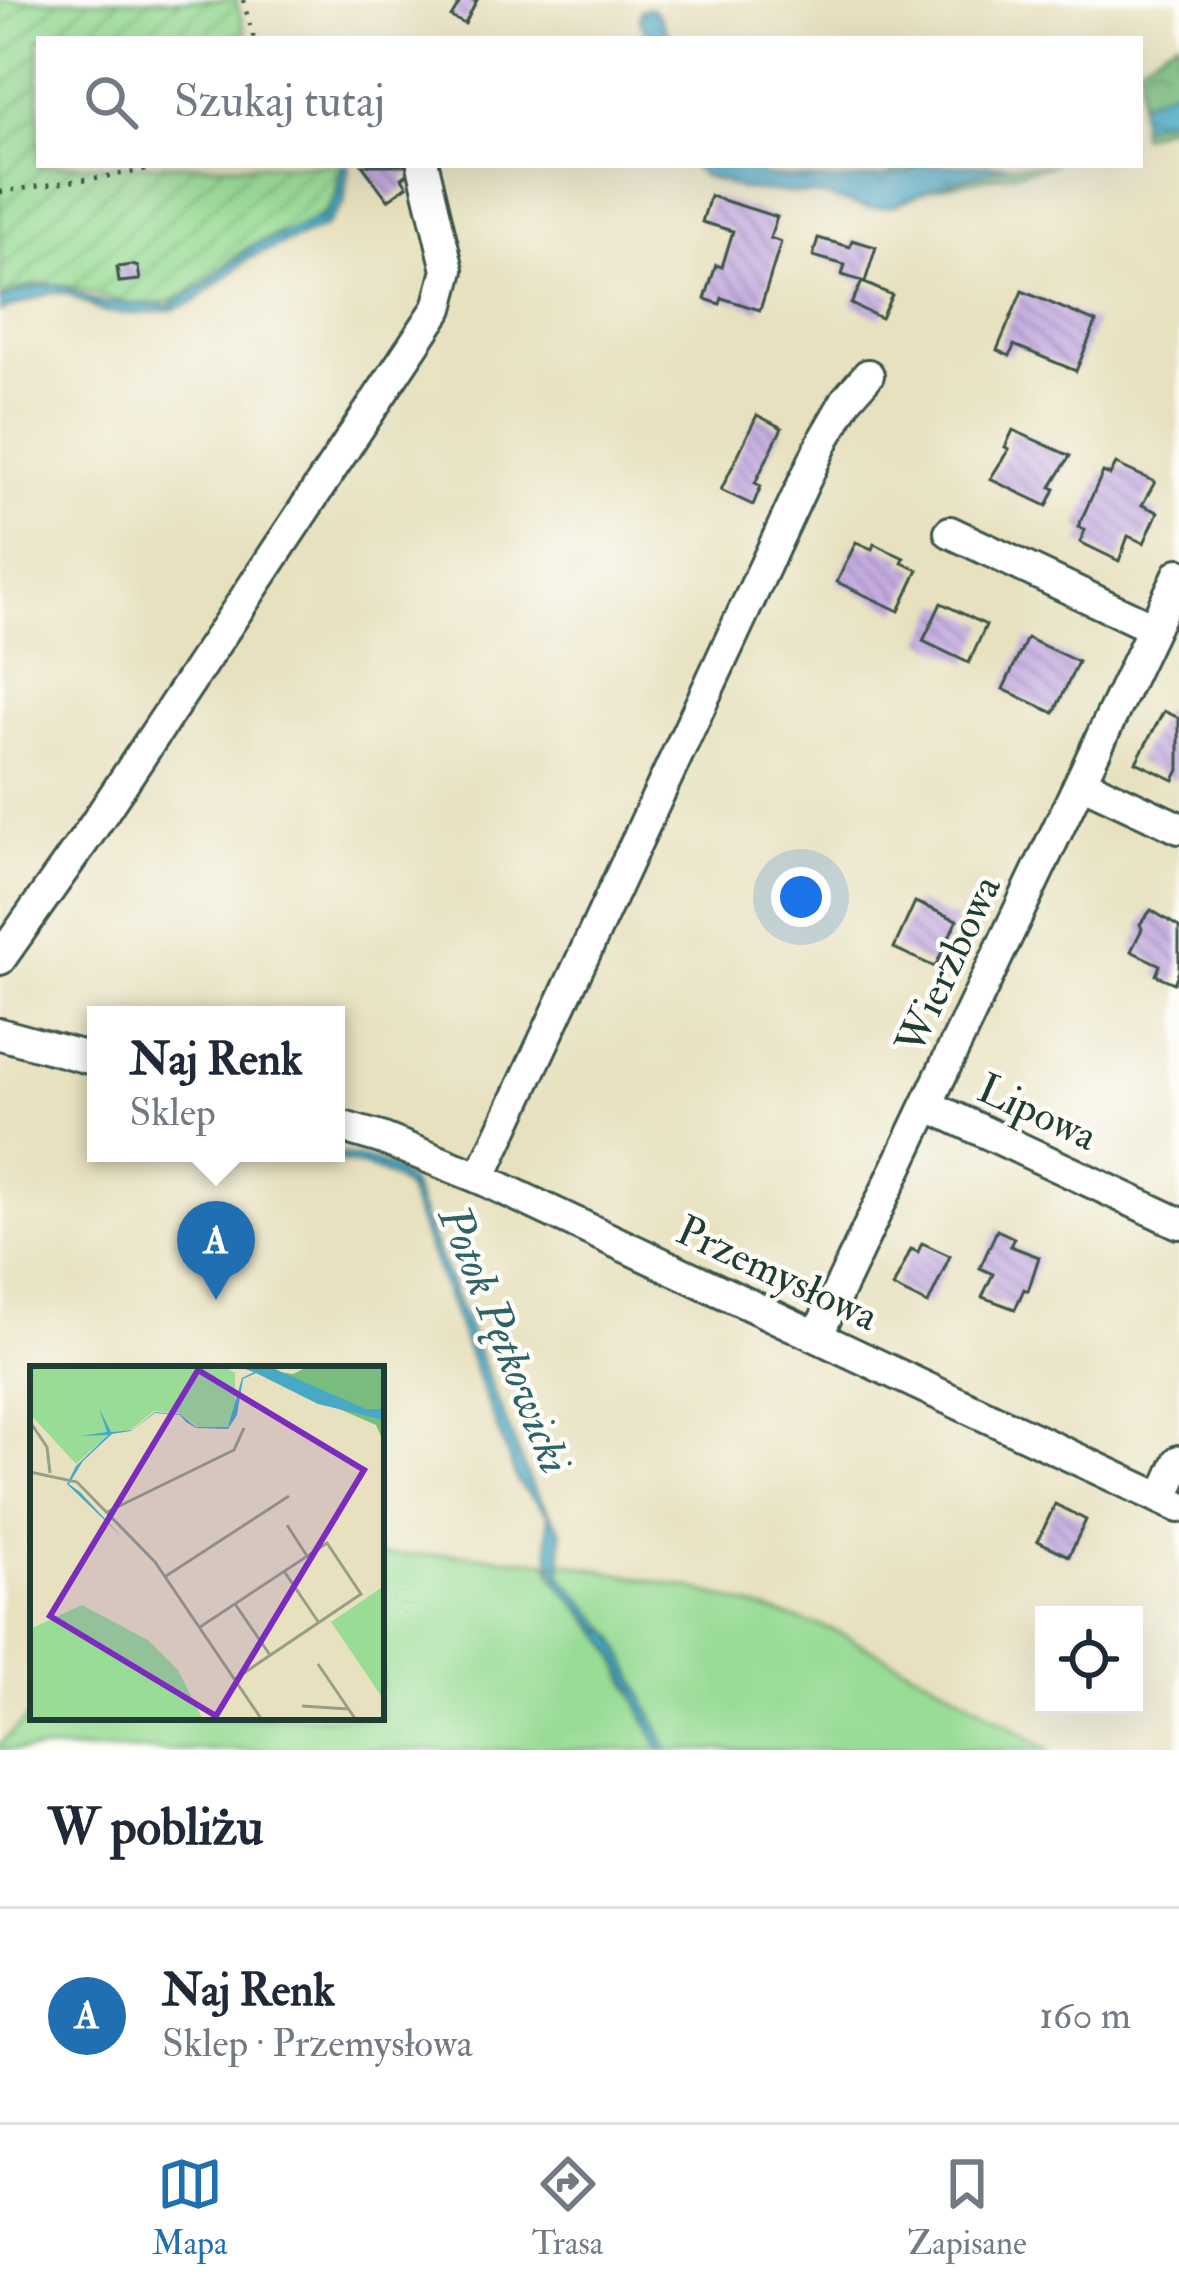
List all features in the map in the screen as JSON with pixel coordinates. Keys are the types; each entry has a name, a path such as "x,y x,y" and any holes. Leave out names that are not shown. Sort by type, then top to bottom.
{"street":[{"path":"0,959 92,829 438,308 448,270 424,168"},
{"path":"480,1178 825,436 868,375"},
{"path":"950,532 1154,628"},
{"name":"Wierzbowa","path":"817,1336 1179,574"},
{"path":"1081,782 1179,828"},
{"path":"0,1034 87,1058"},
{"name":"Lipowa","path":"927,1105 1179,1222"},
{"name":"Przemysłowa","path":"345,1128 480,1178 1171,1503"},
{"path":"1171,1503 1179,1461"}],"path":[{"path":"243,0 253,36"},
{"path":"0,192 162,168"}],"green space":[{"path":"0,0 236,0 246,36 36,36 36,168 339,168 330,204 313,220 261,241 195,289 166,302 129,303 60,284 22,288 0,298"},
{"path":"1179,39 1179,122 1143,135 1143,61"},
{"path":"891,168 1040,168 891,197"},
{"path":"455,1554 548,1562 552,1576 608,1642 660,1750 0,1750 0,1744 30,1716 30,1720 384,1720 384,1556"},
{"path":"560,1562 694,1589 834,1630 953,1691 1049,1750 668,1750 615,1637 561,1575"}],"water":[{"path":"650,7 658,14 669,36 648,36 639,18 641,10"},
{"path":"1179,86 1179,114 1143,125 1143,101"},
{"path":"342,168 349,168 344,203 326,226 251,257 194,302 172,310 102,312 68,294 53,292 0,311 0,301 24,290 58,284 98,302 168,306 206,284 248,249 326,214 339,190"},
{"path":"693,168 752,168 767,176 837,181 908,173 916,168 998,168 893,206 867,208 825,196 741,189"},
{"path":"345,1155 376,1162 411,1185 531,1484 561,1531 561,1575 615,1637 668,1750 660,1750 610,1646 557,1577 548,1542 548,1514 518,1483 407,1190 373,1169 342,1162"}],"building":[{"path":"452,0 477,0 465,24 451,17 459,4"},
{"path":"364,168 416,168 402,178 407,186 388,200"},
{"path":"710,196 777,217 770,238 781,242 760,310 722,298 720,304 705,299 733,231 702,222"},
{"path":"818,238 850,247 852,240 876,247 865,282 842,275 845,265 813,256"},
{"path":"117,267 138,267 140,280 119,282"},
{"path":"862,282 892,295 881,318 851,304"},
{"path":"1022,291 1096,322 1076,371 1014,345 1010,356 997,350"},
{"path":"757,415 782,428 755,483 761,486 753,505 721,490"},
{"path":"1013,430 1070,456 1051,487 1055,489 1047,506 990,479 1009,449 1005,447"},
{"path":"1116,464 1155,482 1142,505 1158,512 1144,543 1128,536 1119,561 1080,542 1085,530 1078,527 1103,472 1110,475"},
{"path":"856,542 872,549 874,544 918,570 899,611 837,582"},
{"path":"941,603 986,625 969,663 923,641"},
{"path":"1027,638 1078,662 1054,713 1003,689"},
{"path":"1164,711 1179,718 1179,770 1174,780 1136,762"},
{"path":"915,902 957,920 935,967 894,948"},
{"path":"1151,910 1179,927 1179,971 1174,983 1156,975 1160,965 1131,951 1140,924"},
{"path":"997,1230 1014,1238 1010,1246 1039,1257 1028,1291 1024,1289 1015,1309 982,1297 993,1274 980,1268"},
{"path":"922,1243 950,1256 928,1304 893,1287 911,1249 918,1252"},
{"path":"1055,1504 1086,1520 1069,1556 1038,1541"}],"place":[{"name":"Naj Renk","path":"216,1300"}],"water label":[{"name":"Potok Pętkowicki","path":"506,1339"}]}
